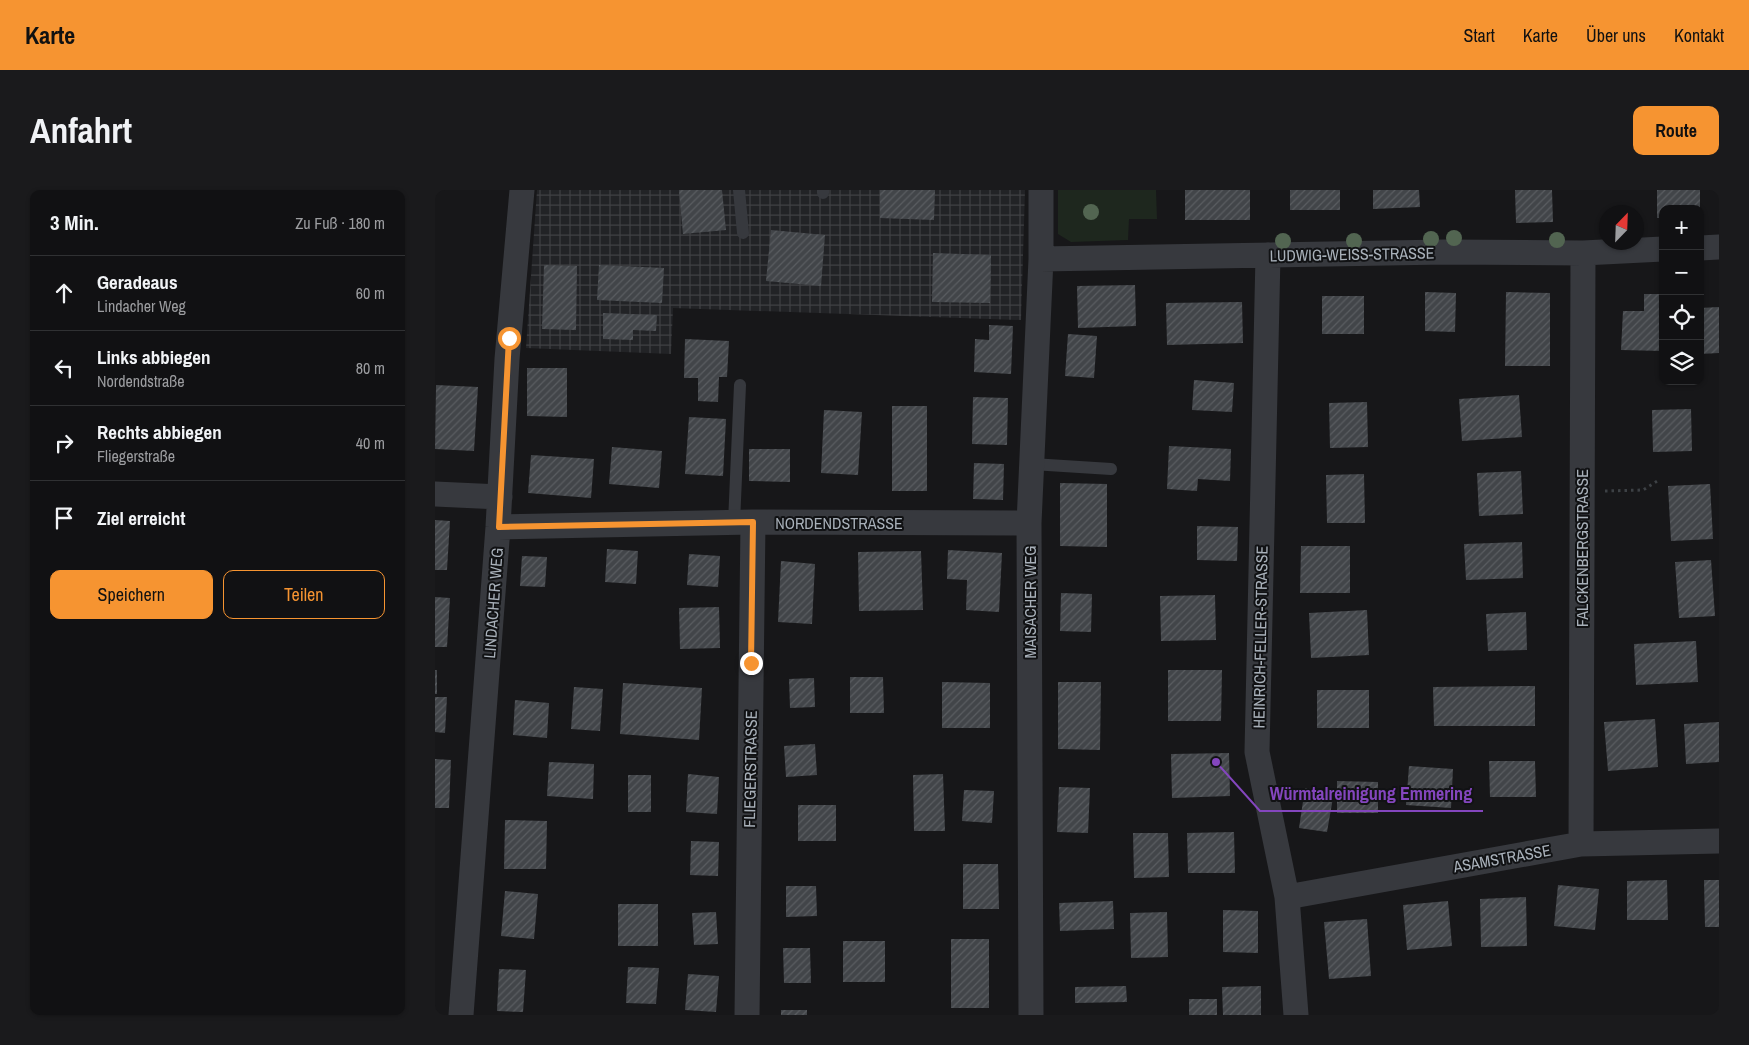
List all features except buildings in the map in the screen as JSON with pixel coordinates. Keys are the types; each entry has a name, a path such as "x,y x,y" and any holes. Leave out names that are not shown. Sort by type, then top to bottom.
{"street":[{"name":"LINDACHER WEG","path":"461,1015 499,527 507,359 522,190"},
{"name":"MAISACHER WEG","path":"1031,1015 1029,523 1041,259 1041,190"},
{"path":"1704,248 1719,247"},
{"name":"LUDWIG-WEISS-STRASSE","path":"1041,259 1445,252 1583,253 1659,250"},
{"name":"FALCKENBERGSTRASSE","path":"1581,844 1583,253"},
{"name":"HEINRICH-FELLER-STRASSE","path":"1268,255 1257,752 1287,897 1296,1015"},
{"path":"435,494 500,497"},
{"name":"NORDENDSTRASSE","path":"499,527 744,522 1029,523"},
{"name":"FLIEGERSTRASSE","path":"744,522 747,1015"},
{"name":"ASAMSTRASSE","path":"1287,897 1581,844 1719,841"}],"lane":[{"path":"739,190 743,233"},
{"path":"740,385 744,522"},
{"path":"1032,464 1111,469"}],"path":[{"path":"1582,491 1643,490 1659,480"}],"shaded area":[{"path":"537,190 1025,190 1021,320 673,308 671,354 526,348"},
{"path":"1058,190 1156,190 1157,219 1129,219 1128,240 1071,242 1058,234"}],"place":[{"name":"Würmtalreinigung Emmering","path":"1216,762"}],"route":[{"path":"509,338 499,527 753,522 751,663"}]}
